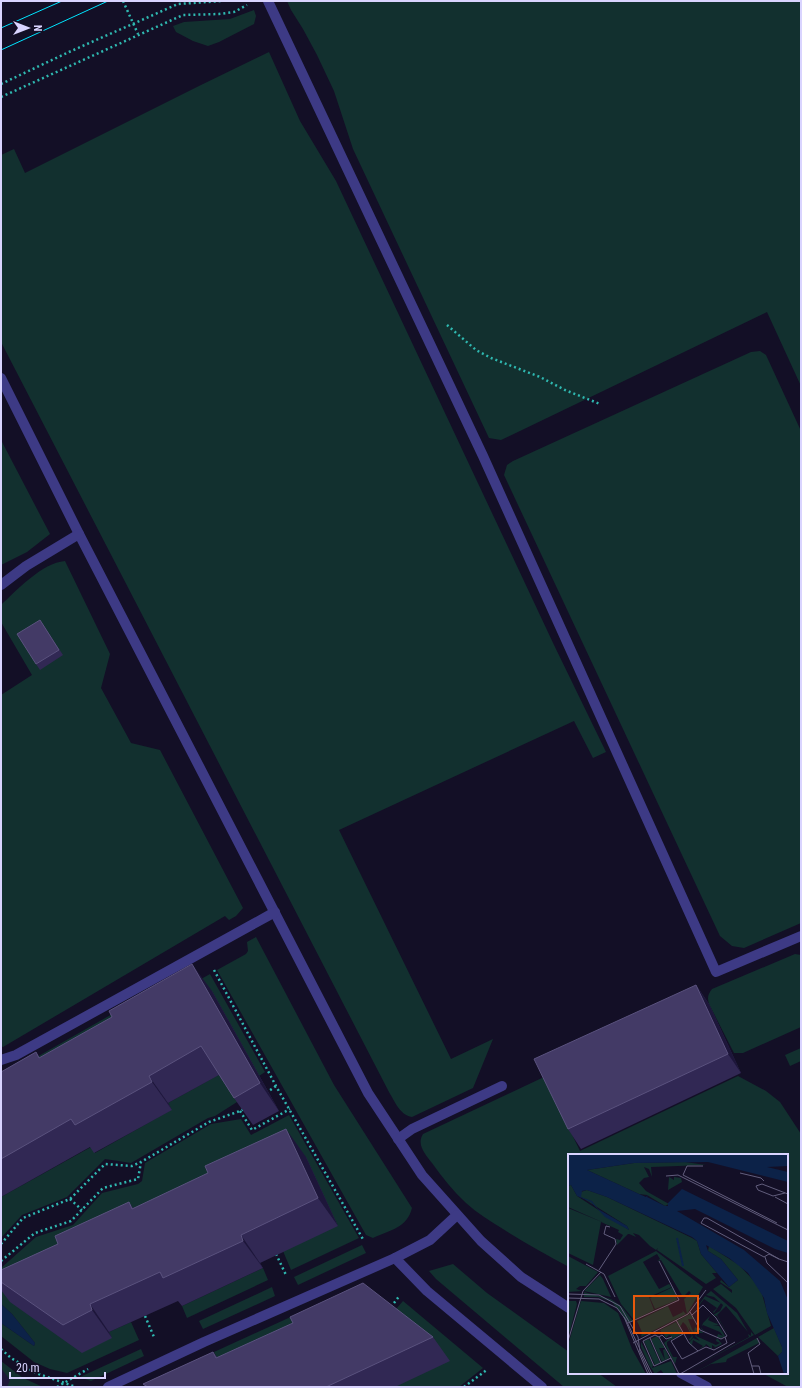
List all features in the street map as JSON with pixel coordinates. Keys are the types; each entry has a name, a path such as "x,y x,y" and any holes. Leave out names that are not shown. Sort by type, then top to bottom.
{"street":[{"path":"268,1 483,456 714,974 801,936"},
{"path":"1,378 79,534 368,1093 422,1175 481,1241 521,1278 568,1307"},
{"path":"1,585 26,566 79,534"},
{"path":"1,1060 16,1055 275,912"},
{"path":"398,1139 412,1129 502,1086"},
{"path":"108,1387 395,1258 430,1240 457,1215"},
{"path":"395,1258 427,1292 542,1387"},
{"path":"683,1374 707,1387"}],"path":[{"path":"123,1 138,34"},
{"path":"1,84 178,4 222,1"},
{"path":"1,97 183,15 234,12 253,2"},
{"path":"446,324 476,350 491,358 540,377 565,390 600,404"},
{"path":"204,952 276,1086 364,1241"},
{"path":"264,1094 276,1086"},
{"path":"1,1244 23,1218 70,1199 106,1164 132,1166 209,1122 240,1111 246,1107"},
{"path":"240,1111 252,1130 290,1109"},
{"path":"1,1261 35,1232 71,1220 103,1188 138,1179 141,1162"},
{"path":"70,1199 82,1210"},
{"path":"276,1254 286,1275"},
{"path":"388,1312 401,1294"},
{"path":"145,1316 154,1337"},
{"path":"1,1349 11,1358 36,1373 76,1387"},
{"path":"464,1387 490,1368"},
{"path":"57,1387 63,1382 88,1369"}],"green space":[{"path":"287,1 801,1 801,386 767,312 501,440 489,438 353,149 334,91 317,55"},
{"path":"254,10 256,16 254,24 208,46 193,41 176,32 173,26 184,22 230,19"},
{"path":"269,52 300,121 336,181 554,645 606,752 593,758 574,721 339,830 451,1059 493,1039 473,1088 412,1117 401,1111 389,1092 1,342 1,155 14,149 25,173"},
{"path":"760,351 766,355 801,431 801,923 744,948 732,946 720,936 504,475 507,465 513,461 751,352"},
{"path":"1,440 50,534 27,552 1,565"},
{"path":"65,561 110,654 101,688 131,743 160,750 243,908 236,916 229,920 225,916 3,1047 1,1046 1,695 32,675 1,622 1,605 30,578 56,563"},
{"path":"256,937 334,1085 412,1208 410,1215 397,1228 373,1238 366,1235 217,970 246,954 248,951 247,942"},
{"path":"795,954 801,955 801,1027 743,1053 734,1053 709,1004 708,998 712,989"},
{"path":"210,974 265,1072 259,1076 264,1085 215,1116 208,1118 131,1163 105,1159 67,1197 22,1215 1,1238 1,1197 91,1147 95,1153 171,1110 168,1103 249,1058 143,1012"},
{"path":"114,1013 117,1017 21,1072 14,1070"},
{"path":"801,1048 801,1061 790,1066 785,1055"},
{"path":"738,1076 766,1091 780,1102 801,1134 801,1387 788,1387 764,1374 788,1374 788,1154 568,1154 568,1266 511,1234 470,1207 444,1179 425,1153 421,1146 421,1138 423,1134 544,1077 580,1151"},
{"path":"289,1115 359,1238 291,1270 283,1251 75,1264 109,1332 131,1322 139,1340 67,1373 50,1369 34,1362 1,1336 1,1323 34,1346 35,1343 12,1314 1,1304 1,1268 36,1237 73,1225 102,1193 138,1184 142,1181 145,1163 211,1124 241,1119 251,1135"},
{"path":"362,1245 366,1253 298,1285 294,1277"},
{"path":"453,1264 487,1293 568,1351 568,1374 599,1374 617,1387 564,1387 436,1279 429,1271"},
{"path":"263,1268 268,1280 187,1318 182,1306"},
{"path":"272,1287 275,1296 203,1329 199,1321"},
{"path":"403,1301 483,1368 459,1387 395,1387 391,1315"},
{"path":"295,1315 299,1323 218,1360 214,1352"},
{"path":"141,1349 144,1356 91,1381 80,1377"},
{"path":"1,1361 23,1378 43,1387 7,1387 1,1374"}],"water":[{"path":"1,1304 12,1314 35,1343 34,1346 1,1323"}],"building":[{"path":"40,620 59,650 36,664 17,634"},
{"path":"192,964 260,1083 234,1098 201,1046 149,1076 152,1082 75,1125 71,1119 1,1159 1,1072 36,1052 39,1058 112,1017 109,1011"},
{"path":"696,985 728,1054 568,1129 534,1059"},
{"path":"286,1129 318,1198 241,1235 243,1241 163,1278 160,1272 90,1304 92,1310 63,1325 1,1282 1,1270 58,1244 55,1236 129,1202 132,1209 208,1173 205,1166"},
{"path":"363,1283 433,1337 326,1387 148,1387 143,1384 213,1352 216,1358 293,1323 290,1317"}],"tram line":[{"path":"1,28 62,1"},
{"path":"1,50 108,1"}]}
